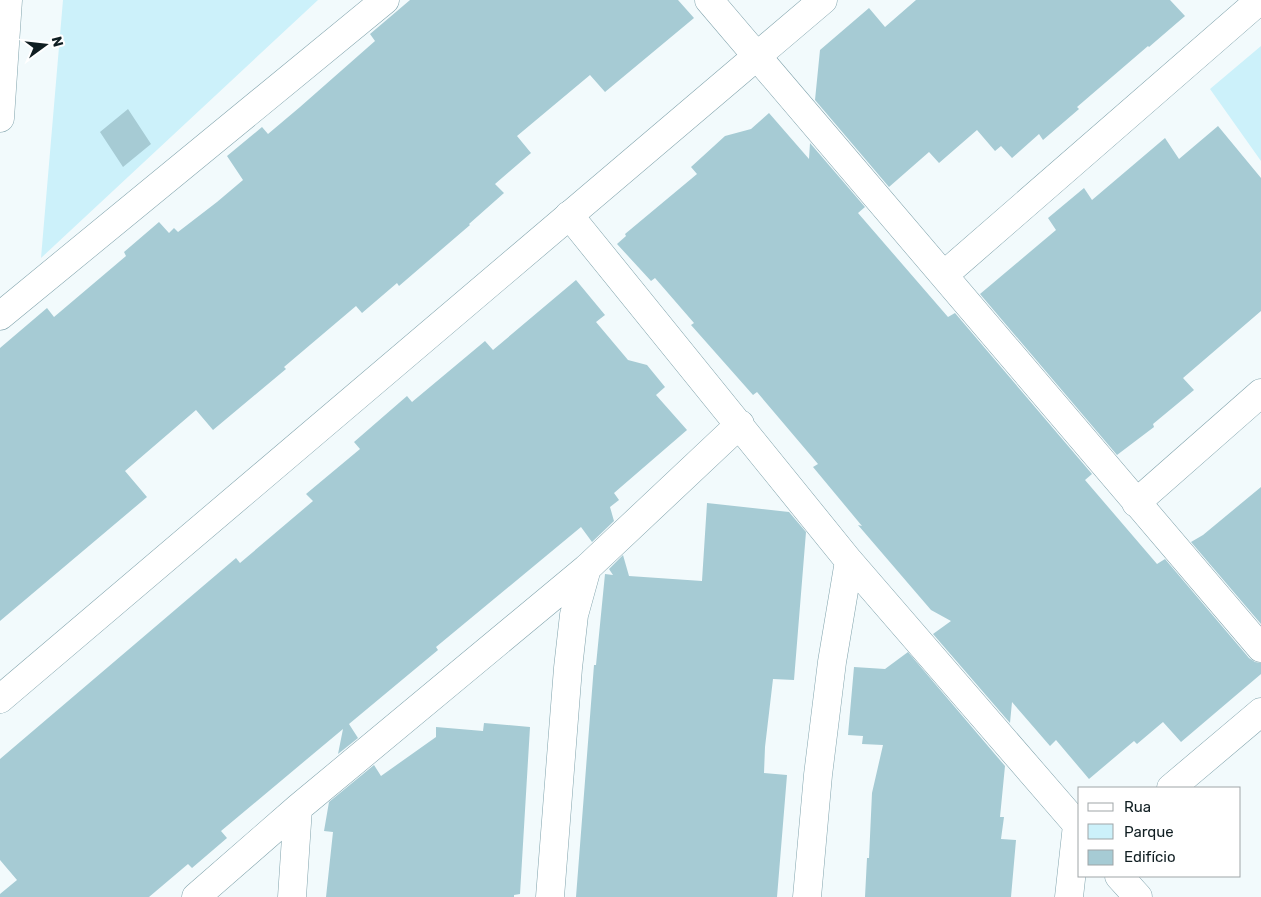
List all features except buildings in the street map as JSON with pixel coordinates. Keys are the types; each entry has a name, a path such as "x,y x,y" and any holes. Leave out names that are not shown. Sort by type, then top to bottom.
{"street":[{"path":"0,118 8,0"},
{"path":"710,0 1261,648"},
{"path":"0,699 823,0"},
{"path":"944,275 1260,0"},
{"path":"0,316 372,4"},
{"path":"569,214 849,561 1078,826 1069,897"},
{"path":"1136,503 1261,393"},
{"path":"196,897 298,808 587,568 740,424"},
{"path":"807,897 818,775 832,662 849,561"},
{"path":"550,897 568,668 574,615 587,568"},
{"path":"1172,787 1261,712"},
{"path":"292,897 298,808"},
{"path":"1120,877 1138,897"}],"green space":[{"path":"63,0 318,0 41,258"},
{"path":"1261,46 1261,161 1210,89"}]}
